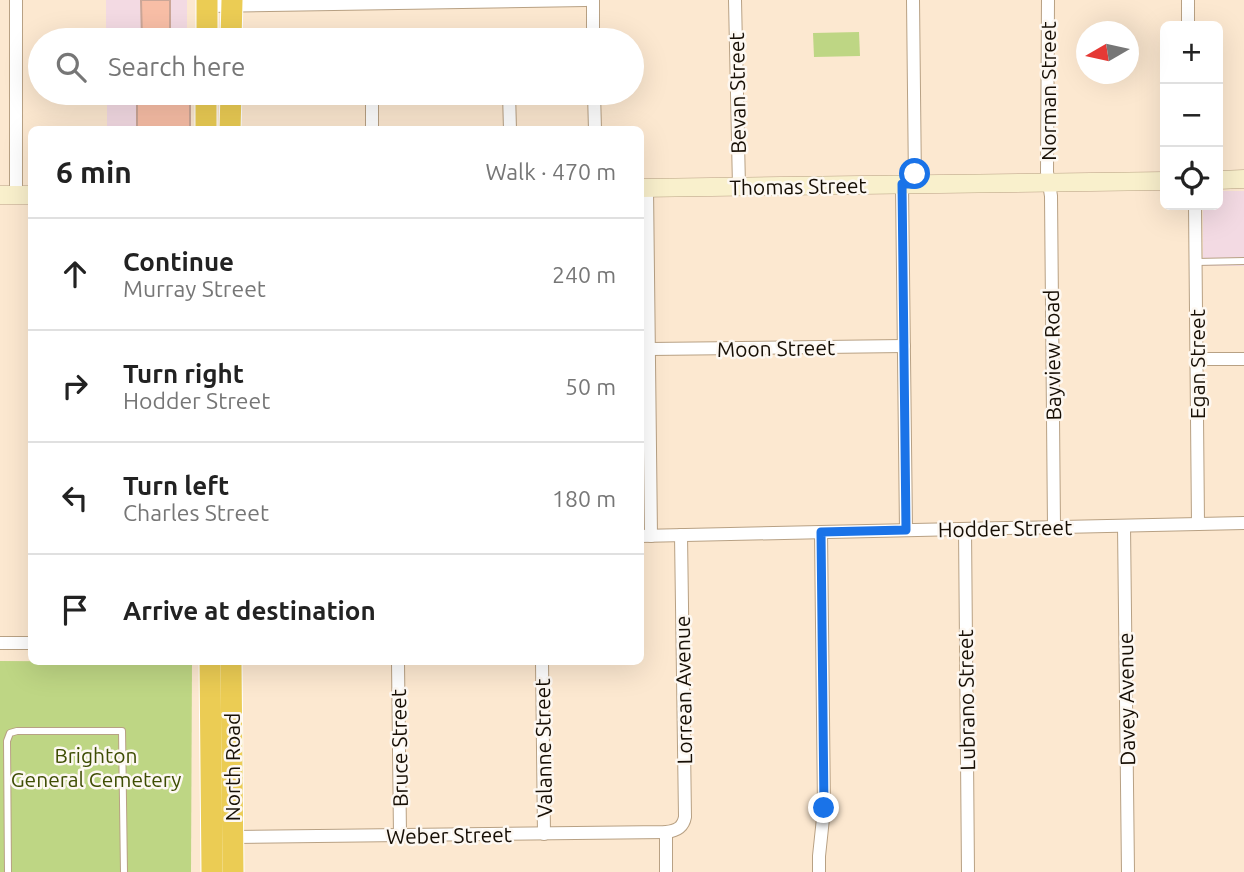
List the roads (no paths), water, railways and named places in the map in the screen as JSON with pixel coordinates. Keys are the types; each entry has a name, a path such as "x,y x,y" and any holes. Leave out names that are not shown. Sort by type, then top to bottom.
{"highway":[{"path":"207,3 207,28"},
{"path":"231,28 232,3"},
{"path":"206,105 206,126"},
{"path":"230,126 231,105"},
{"name":"North Road","path":"210,665 212,872"},
{"name":"North Road","path":"231,665 233,872"}],"street":[{"path":"16,0 16,195"},
{"path":"207,3 586,0"},
{"path":"593,0 593,28"},
{"name":"Bevan Street","path":"736,0 738,187"},
{"path":"906,530 904,346 913,0"},
{"name":"Norman Street","path":"1048,0 1049,182"},
{"path":"1188,0 1188,21"},
{"path":"372,105 372,126"},
{"path":"509,105 510,126"},
{"path":"594,105 595,126"},
{"path":"1223,180 1244,179"},
{"name":"Thomas Street","path":"644,188 1160,181"},
{"name":"Bayview Road","path":"1049,182 1054,527"},
{"path":"644,188 649,349 646,536"},
{"name":"Egan Street","path":"1195,210 1198,524"},
{"name":"Moon Street","path":"649,349 904,346"},
{"path":"1197,359 1244,359"},
{"name":"Hodder Street","path":"646,536 1244,523"},
{"name":"Davey Avenue","path":"1124,526 1128,872"},
{"name":"Lubrano Street","path":"965,529 968,872"},
{"path":"819,872 824,808 821,532"},
{"name":"Lorrean Avenue","path":"666,832 677,830 684,823 685,817 681,535"},
{"path":"0,643 28,643"},
{"name":"Bruce Street","path":"398,665 400,835"},
{"name":"Valanne Street","path":"542,665 544,834"},
{"path":"666,832 666,872"},
{"name":"Weber Street","path":"232,837 666,832"}],"lane":[{"path":"1196,261 1244,261"},
{"path":"8,872 7,741 10,733 17,731 122,731 124,872"}],"park label":[{"name":"Brighton General Cemetery","path":"96,767"}]}
